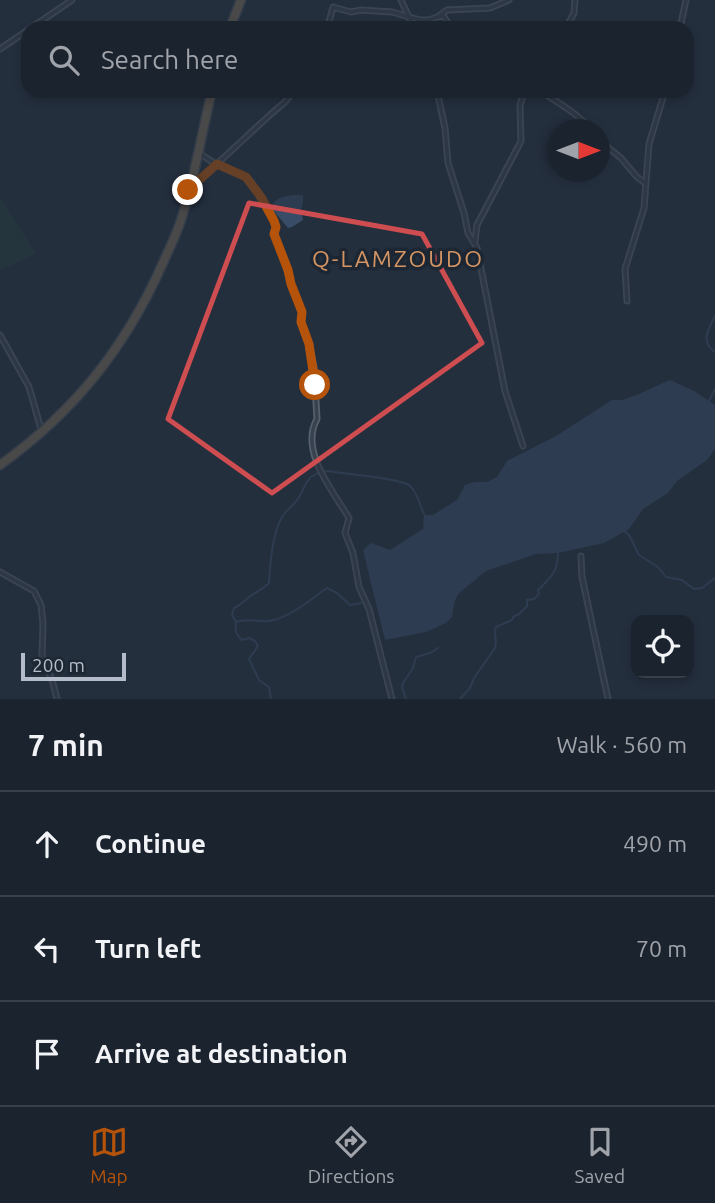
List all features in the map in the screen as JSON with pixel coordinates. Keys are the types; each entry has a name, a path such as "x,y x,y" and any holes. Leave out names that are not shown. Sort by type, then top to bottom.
{"highway":[{"path":"233,21 241,0"},
{"path":"0,465 42,432 86,388 128,331 150,291 179,226 210,98"}],"street":[{"path":"41,21 72,0"},
{"path":"401,0 411,21"},
{"path":"329,21 333,7 351,12 392,12 429,20 447,9 490,8 509,0"},
{"path":"570,21 574,13 575,0"},
{"path":"681,21 685,0"},
{"path":"440,15 447,21"},
{"path":"0,49 21,35"},
{"path":"188,190 288,98"},
{"path":"439,98 448,163 468,233 475,243"},
{"path":"522,98 519,145 477,225 475,243 506,391 523,446"},
{"path":"550,98 580,119"},
{"path":"627,301 625,269 644,208 649,144 663,98"},
{"path":"610,149 645,183"},
{"path":"197,152 246,177 274,221 274,234 302,312 301,322 314,367 317,419 314,425 313,449 321,472 349,519 345,533 353,553 359,587 369,610 392,699"},
{"path":"0,335 29,387 42,432"},
{"path":"581,556 582,577 608,699"},
{"path":"0,572 34,591 41,605 41,655 57,699"}],"highlighted area":[{"path":"249,203 422,234 482,343 272,493 168,419"}],"green space":[{"path":"0,197 36,254 0,270"}],"water":[{"path":"303,195 303,220 288,228 272,209 277,200"},
{"path":"670,380 715,405 715,449 707,460 677,481 668,493 643,509 629,529 604,543 558,553 536,554 486,571 458,594 452,617 446,623 426,632 385,640 363,550 371,543 390,550 423,529 424,515 433,515 457,500 465,485 487,482 497,477 507,461 556,436 612,400 623,400"}],"waterway":[{"path":"715,316 707,340 715,352"},
{"path":"709,401 715,389"},
{"path":"236,622 232,614 234,608 269,583 272,548 279,523 310,477 328,471 405,483 415,492 425,516"},
{"path":"623,530 629,535 639,555 658,567 666,577 682,580 694,589 702,588 715,578"},
{"path":"460,699 495,648 496,627 512,620 527,606 527,600 534,599 539,594 538,590 555,569 558,551"},
{"path":"271,699 269,687 259,680 249,659 258,646 249,638 240,638 236,632 236,622 281,618 327,588 350,605 361,603"},
{"path":"406,699 402,687 416,657 438,648"}],"district":[{"name":"Q-LAMZOUDO","path":"398,258"}],"route":[{"path":"188,190 217,164 246,177 261,197 274,221 274,234 302,312 301,322 309,344 315,385"}]}
